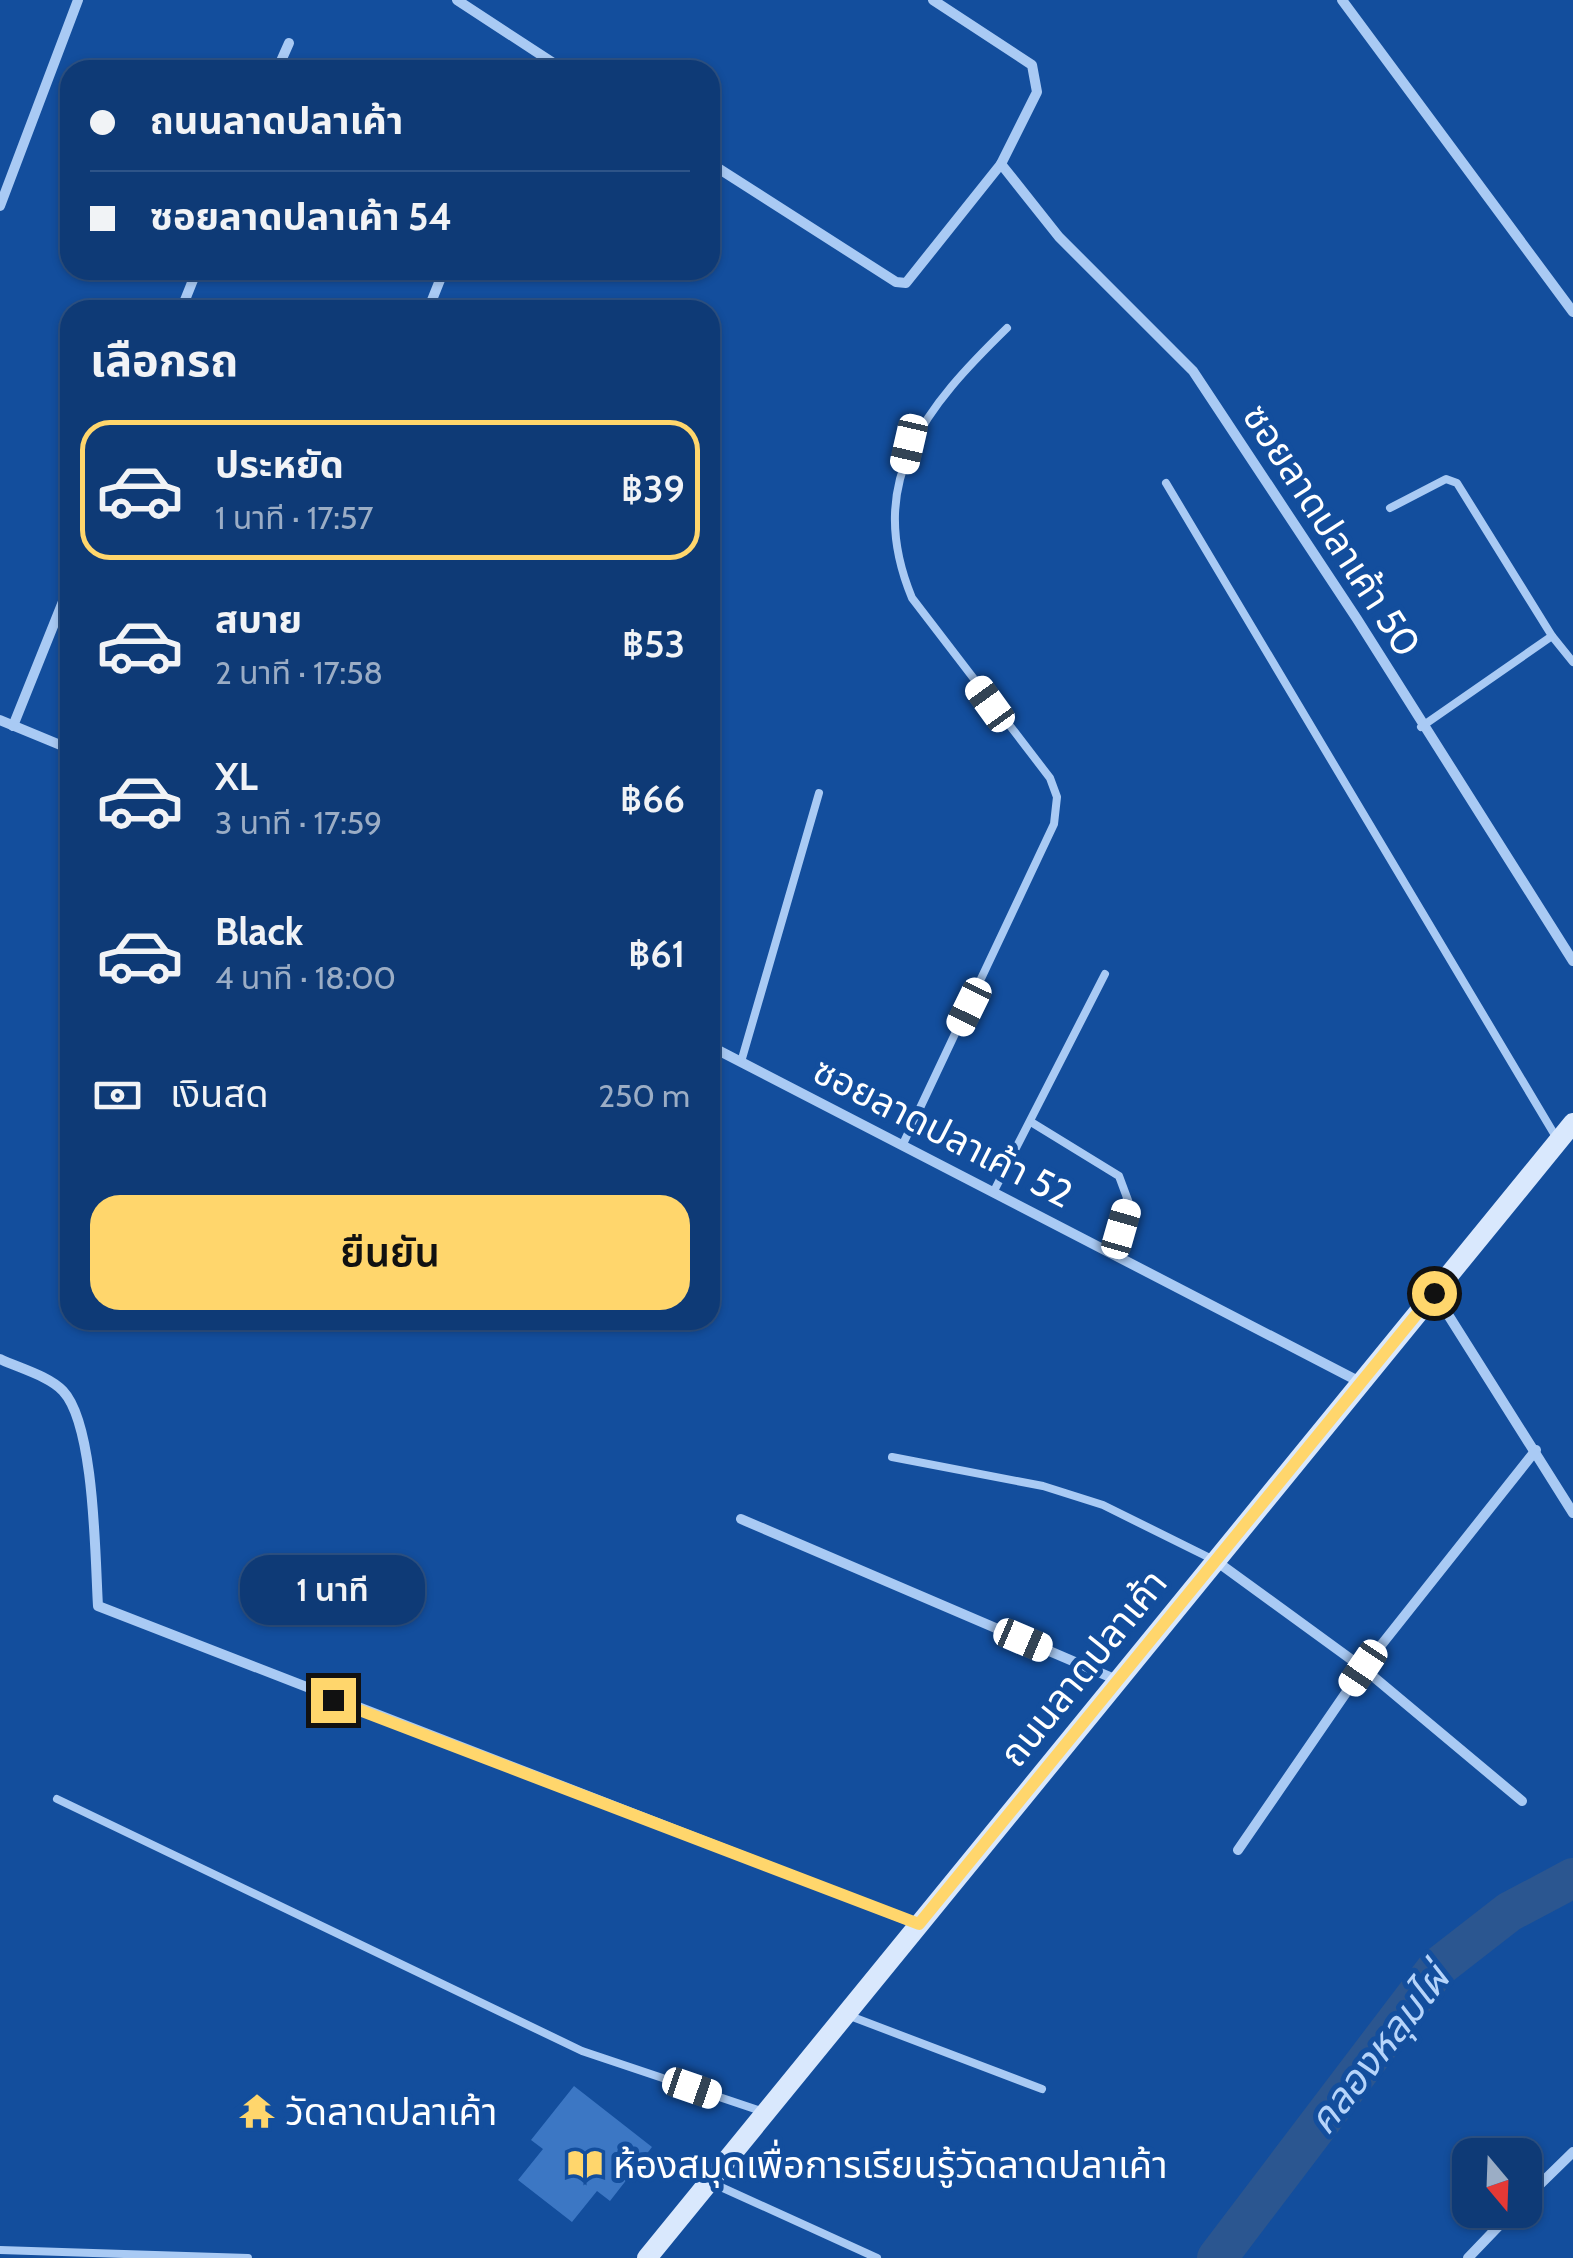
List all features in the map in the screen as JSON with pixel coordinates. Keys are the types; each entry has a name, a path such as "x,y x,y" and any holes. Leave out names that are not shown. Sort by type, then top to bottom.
{"main road":[{"name":"ถนนลาดปลาเค้า","path":"647,2258 1573,1123"}],"street":[{"path":"0,206 78,0"},
{"path":"458,0 549,60"},
{"path":"720,169 896,282 906,283 1001,164 1037,92 1032,65 934,0"},
{"path":"1342,0 1573,312"},
{"path":"282,60 288,42"},
{"name":"ซอยลาดปลาเค้า 50","path":"1001,164 1060,237 1193,371 1357,618 1421,727 1573,961"},
{"path":"13,726 60,609"},
{"path":"0,720 60,745"},
{"name":"ซอยลาดปลาเค้า 52","path":"720,1051 1361,1382"},
{"path":"1434,1293 1573,1513"},
{"path":"0,1359 61,1388 73,1405 83,1436 98,1606 919,1924"},
{"path":"1238,1850 1363,1668 1536,1450"},
{"path":"741,1519 1118,1681"},
{"path":"1216,1560 1363,1668 1522,1801"},
{"path":"1542,2183 1573,2152"},
{"path":"1468,2258 1497,2228"}],"lane":[{"path":"903,1144 1054,824 1057,798 1050,778 912,598 900,568 896,542 897,498 909,444 954,380 1007,328"},
{"path":"1390,508 1446,479 1458,483 1552,636 1573,662"},
{"path":"1166,483 1558,1141"},
{"path":"1421,727 1552,636"},
{"path":"741,1062 819,793"},
{"path":"994,1190 1105,974"},
{"path":"1031,1122 1120,1176 1129,1203 1114,1255"},
{"path":"892,1457 1043,1486 1103,1505 1216,1560"},
{"path":"57,1799 582,2051 766,2112"},
{"path":"846,2014 1042,2089"},
{"path":"709,2182 876,2258"},
{"path":"0,2250 248,2258"}],"building":[{"name":"ห้องสมุดเพื่อการเรียนรู้วัดลาดปลาเค้า","path":"574,2086 652,2147 610,2201 597,2191 572,2222 518,2180 543,2149 531,2140"}],"waterway":[{"name":"คลองหลุมไผ่","path":"1217,2258 1437,1968 1509,1912 1573,1878"}],"place":[{"name":"วัดลาดปลาเค้า","path":"257,2111"},
{"name":"ห้องสมุดเพื่อการเรียนรู้วัดลาดปลาเค้า","path":"585,2164"}],"route":[{"path":"333,1700 919,1924 1434,1293"}]}
